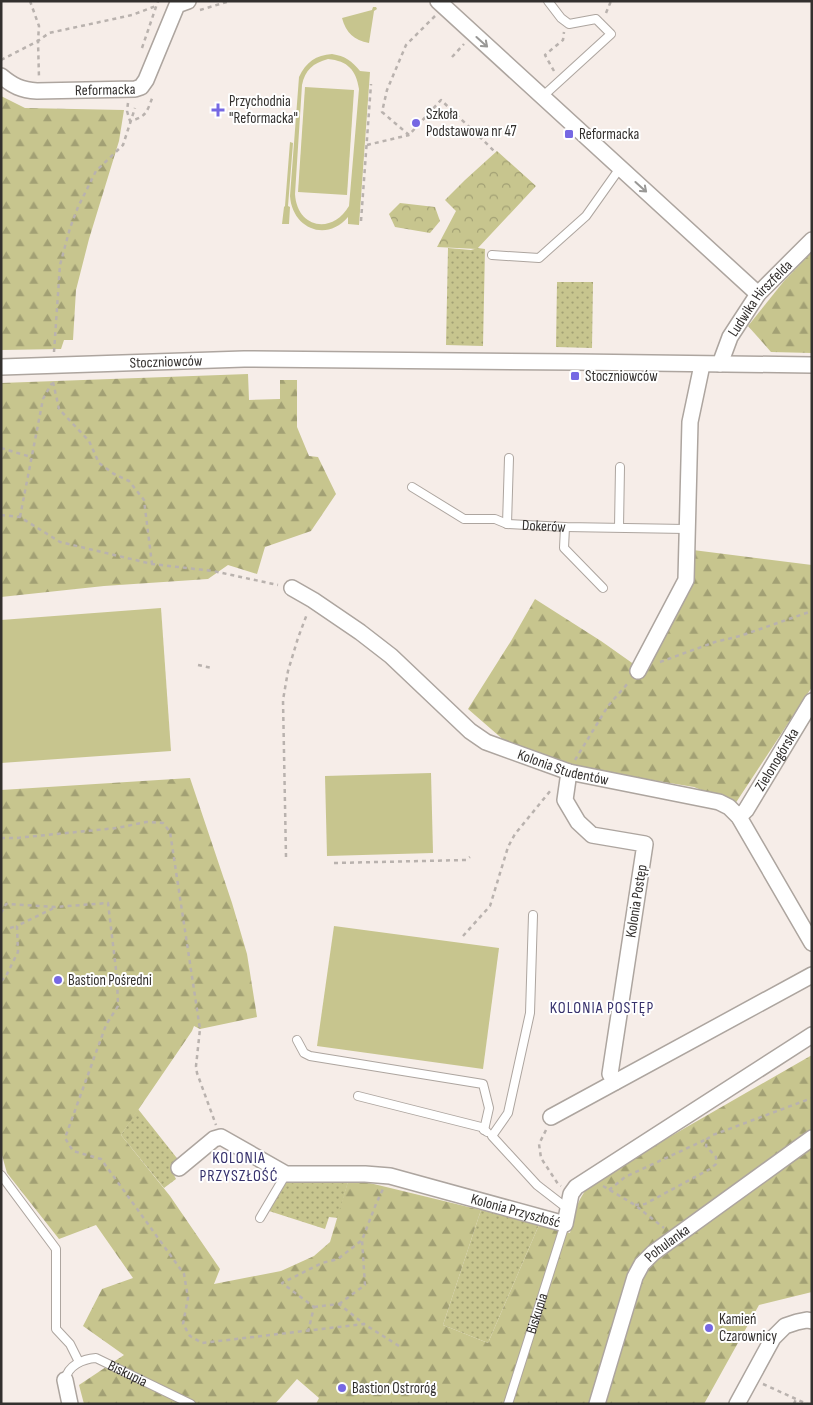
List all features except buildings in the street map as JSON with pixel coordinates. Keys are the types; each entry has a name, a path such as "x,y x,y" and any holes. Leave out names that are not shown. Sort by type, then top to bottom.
{"street":[{"name":"Reformacka","path":"1,76 23,90 135,90 146,80 184,4"},
{"path":"438,7 542,97 758,294"},
{"name":"Ludwika Hirszfelda","path":"720,364 730,337 758,294 812,240"},
{"name":"Stoczniowców","path":"1,367 244,360 812,365"},
{"path":"638,672 686,580 690,422 702,365"},
{"name":"Kolonia Studentów","path":"292,588 360,632 390,656 470,731 486,742 568,772 719,802 729,807 739,817 812,943"},
{"name":"Zielonogórska","path":"739,817 746,810 812,701"},
{"name":"Kolonia Postęp","path":"568,772 565,800 578,822 592,835 645,844 610,1074 615,1082"},
{"path":"551,1117 812,975"},
{"name":"Kolonia Przyszłość","path":"221,1137 286,1174 365,1174 390,1176 565,1224 570,1201 576,1187 590,1176 812,1035"},
{"path":"179,1168 214,1139 221,1137"},
{"name":"Pohulanka","path":"597,1404 635,1277 642,1264 674,1237 812,1138"},
{"path":"737,1404 773,1338 785,1326 796,1322 812,1321"},
{"path":"65,1380 70,1404"}],"lane":[{"path":"542,97 611,34 596,19 569,24 548,1"},
{"path":"492,255 539,258 586,216 620,168"},
{"path":"507,524 509,458"},
{"path":"619,526 620,466"},
{"name":"Dokerów","path":"412,487 464,519 495,519 507,524 565,527 619,526 686,529"},
{"path":"565,527 564,548 603,588"},
{"path":"492,1136 508,1113 530,1013 533,915"},
{"path":"297,1040 304,1053 310,1056 483,1084 489,1108 484,1130"},
{"path":"358,1096 480,1128 492,1136 537,1185 570,1201"},
{"path":"260,1218 286,1174"},
{"path":"1,1175 56,1249 56,1329 70,1344 79,1362 71,1368 65,1380"},
{"name":"Biskupia","path":"508,1404 565,1224"},
{"name":"Biskupia","path":"79,1362 96,1358 191,1404"}],"path":[{"path":"30,1 39,26 39,91"},
{"path":"141,52 158,1"},
{"path":"184,4 230,1"},
{"path":"1,60 38,41 49,33 132,15 156,6"},
{"path":"409,135 382,112 387,90 406,45 438,7"},
{"path":"554,70 546,55 563,40 566,21"},
{"path":"452,57 468,39"},
{"path":"362,220 371,84"},
{"path":"130,121 144,116 156,89"},
{"path":"129,90 127,111 130,121"},
{"path":"367,144 409,135 444,97"},
{"path":"441,100 496,153"},
{"path":"54,352 60,265 67,237 78,206 96,171 122,145 135,108"},
{"path":"20,517 43,399 53,382 59,408 89,441 99,463 114,474 129,480 144,500 152,564"},
{"path":"1,448 32,457"},
{"path":"1,515 20,517 60,542 152,564 213,571 292,588"},
{"path":"286,857 283,700 288,671 298,638 313,600"},
{"path":"463,936 490,906 508,847 515,834 568,772 608,706 638,672 679,654 740,636 812,611"},
{"path":"198,665 212,668"},
{"path":"1,838 117,828 146,822 162,823 170,832 200,1030 197,1073 221,1137"},
{"path":"334,863 466,860 470,857"},
{"path":"1,913 6,904 55,907 108,903 117,978 118,1006 106,1025 65,1138 74,1151 101,1159 184,1274 188,1298 183,1324 190,1336 202,1343 364,1324"},
{"path":"10,928 55,907"},
{"path":"1,981 6,976 18,952 17,926"},
{"path":"609,1190 625,1177 713,1135 812,1098"},
{"path":"551,1117 539,1144 541,1158 570,1201"},
{"path":"635,1205 645,1204 716,1164 716,1158 706,1146 707,1138"},
{"path":"362,1240 338,1259 322,1263 282,1284 314,1307 340,1304 366,1285 362,1240 376,1204 390,1176"},
{"path":"590,1176 599,1184 635,1205 674,1237"},
{"path":"340,1304 364,1324 399,1346"},
{"path":"308,1332 314,1307"},
{"path":"757,1381 807,1404"},
{"path":"794,1404 796,1399"}],"green space":[{"path":"373,7 377,9 374,11 369,43 351,35 342,18 372,10"},
{"path":"326,55 341,56 360,71 370,72 359,225 348,224 348,217 339,225 321,230 303,224 292,207 290,196 299,77 308,63","holes":["328,59 346,64 350,68 356,77 359,89 349,206 334,221 316,224 302,214 297,205 295,194 302,85 305,75 314,65"]},
{"path":"305,87 354,90 347,195 298,192"},
{"path":"1,96 25,108 124,110 119,141 89,239 76,290 73,340 64,340 61,349 1,350"},
{"path":"290,142 293,143 288,206 290,207 289,224 282,224 285,206"},
{"path":"497,151 536,186 477,249 437,247 456,211 445,200"},
{"path":"400,203 435,207 440,221 430,233 395,227 389,214"},
{"path":"448,248 485,249 483,346 446,345"},
{"path":"812,252 812,353 771,352 748,326 784,281"},
{"path":"557,282 593,282 592,348 556,347"},
{"path":"248,374 249,400 280,399 280,380 297,380 297,427 309,456 318,457 336,494 311,531 265,547 257,574 228,565 208,579 104,586 1,597 1,383"},
{"path":"693,550 812,565 812,687 735,804 694,787 548,763 514,749 468,709 535,599 635,665"},
{"path":"161,608 171,751 1,763 1,620"},
{"path":"431,773 433,853 327,856 325,776"},
{"path":"190,778 247,954 257,1017 200,1029 194,1026 121,1135 170,1196 220,1269 214,1284 281,1271 314,1256 330,1242 349,1178 481,1210 443,1325 488,1343 539,1225 570,1233 577,1205 583,1193 593,1181 812,1055 812,1292 759,1305 704,1404 316,1404 319,1398 297,1379 275,1404 84,1404 79,1385 124,1355 83,1326 102,1289 133,1278 96,1225 59,1239 7,1173 1,1152 1,790"},
{"path":"334,926 499,948 483,1069 317,1046"},
{"path":"138,1109 180,1162 171,1169 176,1179 164,1188 121,1135"},
{"path":"349,1178 338,1218 329,1217 325,1229 269,1211 285,1180"},
{"path":"481,1210 539,1225 488,1343 443,1325"}],"place":[{"name":"Przychodnia \"Reformacka\"","path":"218,110"},
{"name":"Szkoła Podstawowa nr 47","path":"416,123"},
{"name":"Reformacka","path":"569,134"},
{"name":"Stoczniowców","path":"575,376"},
{"name":"Bastion Pośredni","path":"58,980"},
{"name":"Kamień Czarownicy","path":"709,1328"},
{"name":"Bastion Ostroróg","path":"342,1388"}],"district":[{"name":"KOLONIA POSTĘP","path":"602,1007"},
{"name":"KOLONIA PRZYSZŁOŚĆ","path":"239,1166"}]}
